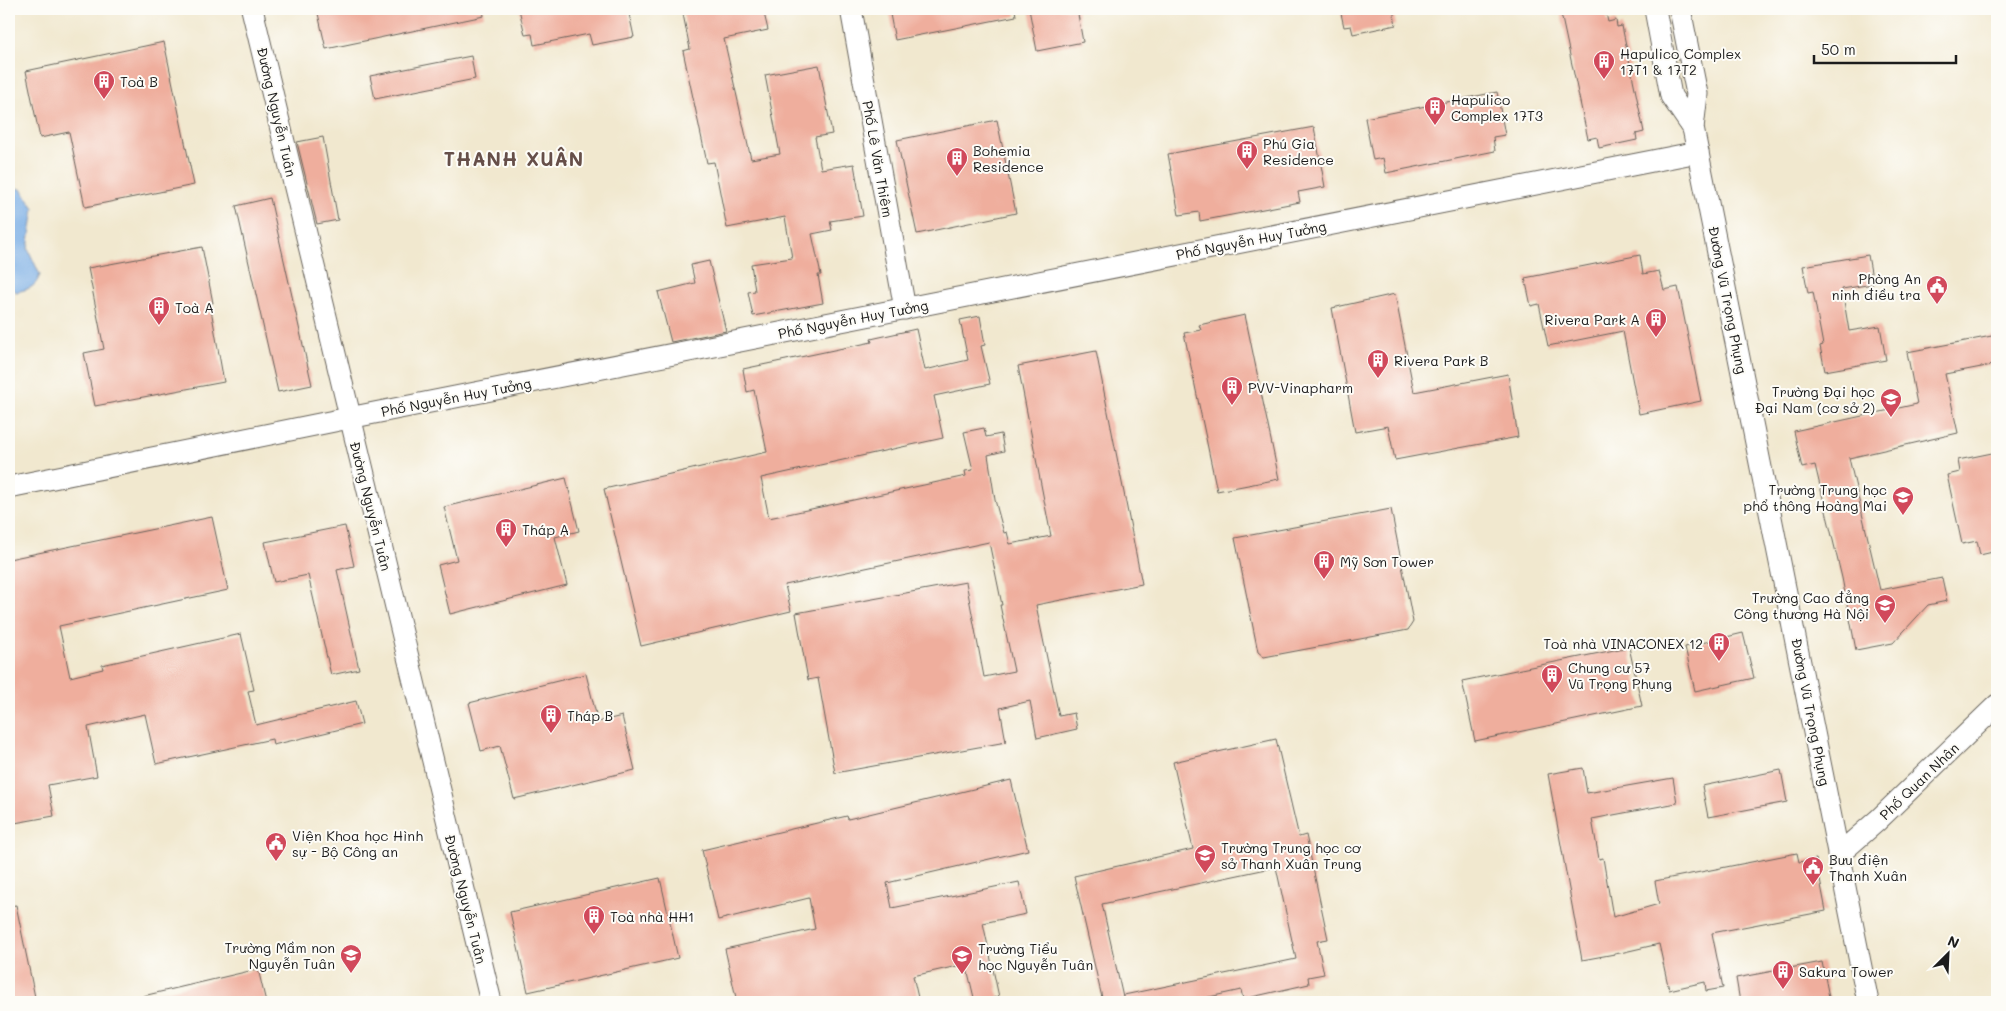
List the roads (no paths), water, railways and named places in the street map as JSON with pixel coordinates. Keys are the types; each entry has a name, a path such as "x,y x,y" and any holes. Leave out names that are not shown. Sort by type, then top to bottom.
{"street":[{"name":"Đường Nguyễn Tuân","path":"252,9 491,1002"},
{"name":"Phố Lê Văn Thiêm","path":"851,9 905,308"},
{"name":"Đường Vũ Trọng Phụng","path":"1655,9 1671,96 1693,128"},
{"name":"Đường Vũ Trọng Phụng","path":"1680,9 1697,94 1693,128 1868,1002"},
{"name":"Phố Nguyễn Huy Tưởng","path":"9,487 349,418 1698,152"},
{"name":"Phố Quan Nhân","path":"1838,855 1878,820 1997,705"}],"water":[{"path":"9,187 21,189 34,208 28,249 40,275 36,283 31,287 16,292 9,286"}],"place":[{"name":"Hapulico Complex 17T1 & 17T2","path":"1604,80"},
{"name":"Toà B","path":"104,100"},
{"name":"Hapulico Complex 17T3","path":"1435,126"},
{"name":"Phú Gia Residence","path":"1247,170"},
{"name":"Bohemia Residence","path":"957,177"},
{"name":"Phòng An ninh điều tra","path":"1937,305"},
{"name":"Toà A","path":"159,326"},
{"name":"Rivera Park A","path":"1656,338"},
{"name":"Rivera Park B","path":"1378,379"},
{"name":"PVV-Vinapharm","path":"1232,406"},
{"name":"Trường Đại học Đại Nam (cơ sở 2)","path":"1891,418"},
{"name":"Trường Trung học phổ thông Hoàng Mai","path":"1903,516"},
{"name":"Tháp A","path":"506,548"},
{"name":"Mỹ Sơn Tower","path":"1324,580"},
{"name":"Trường Cao đẳng Công thương Hà Nội","path":"1885,624"},
{"name":"Toà nhà VINACONEX 12","path":"1719,662"},
{"name":"Chung cư 57 Vũ Trọng Phụng","path":"1552,694"},
{"name":"Tháp B","path":"551,734"},
{"name":"Viện Khoa học Hình sự - Bộ Công an","path":"276,862"},
{"name":"Trường Trung học cơ sở Thanh Xuân Trung","path":"1205,874"},
{"name":"Bưu điện Thanh Xuân","path":"1813,886"},
{"name":"Toà nhà HH1","path":"594,935"},
{"name":"Trường Mầm non Nguyễn Tuân","path":"351,974"},
{"name":"Trường Tiểu học Nguyễn Tuân","path":"962,975"},
{"name":"Sakura Tower","path":"1783,990"}],"district":[{"name":"THANH XUÂN","path":"514,158"}]}
